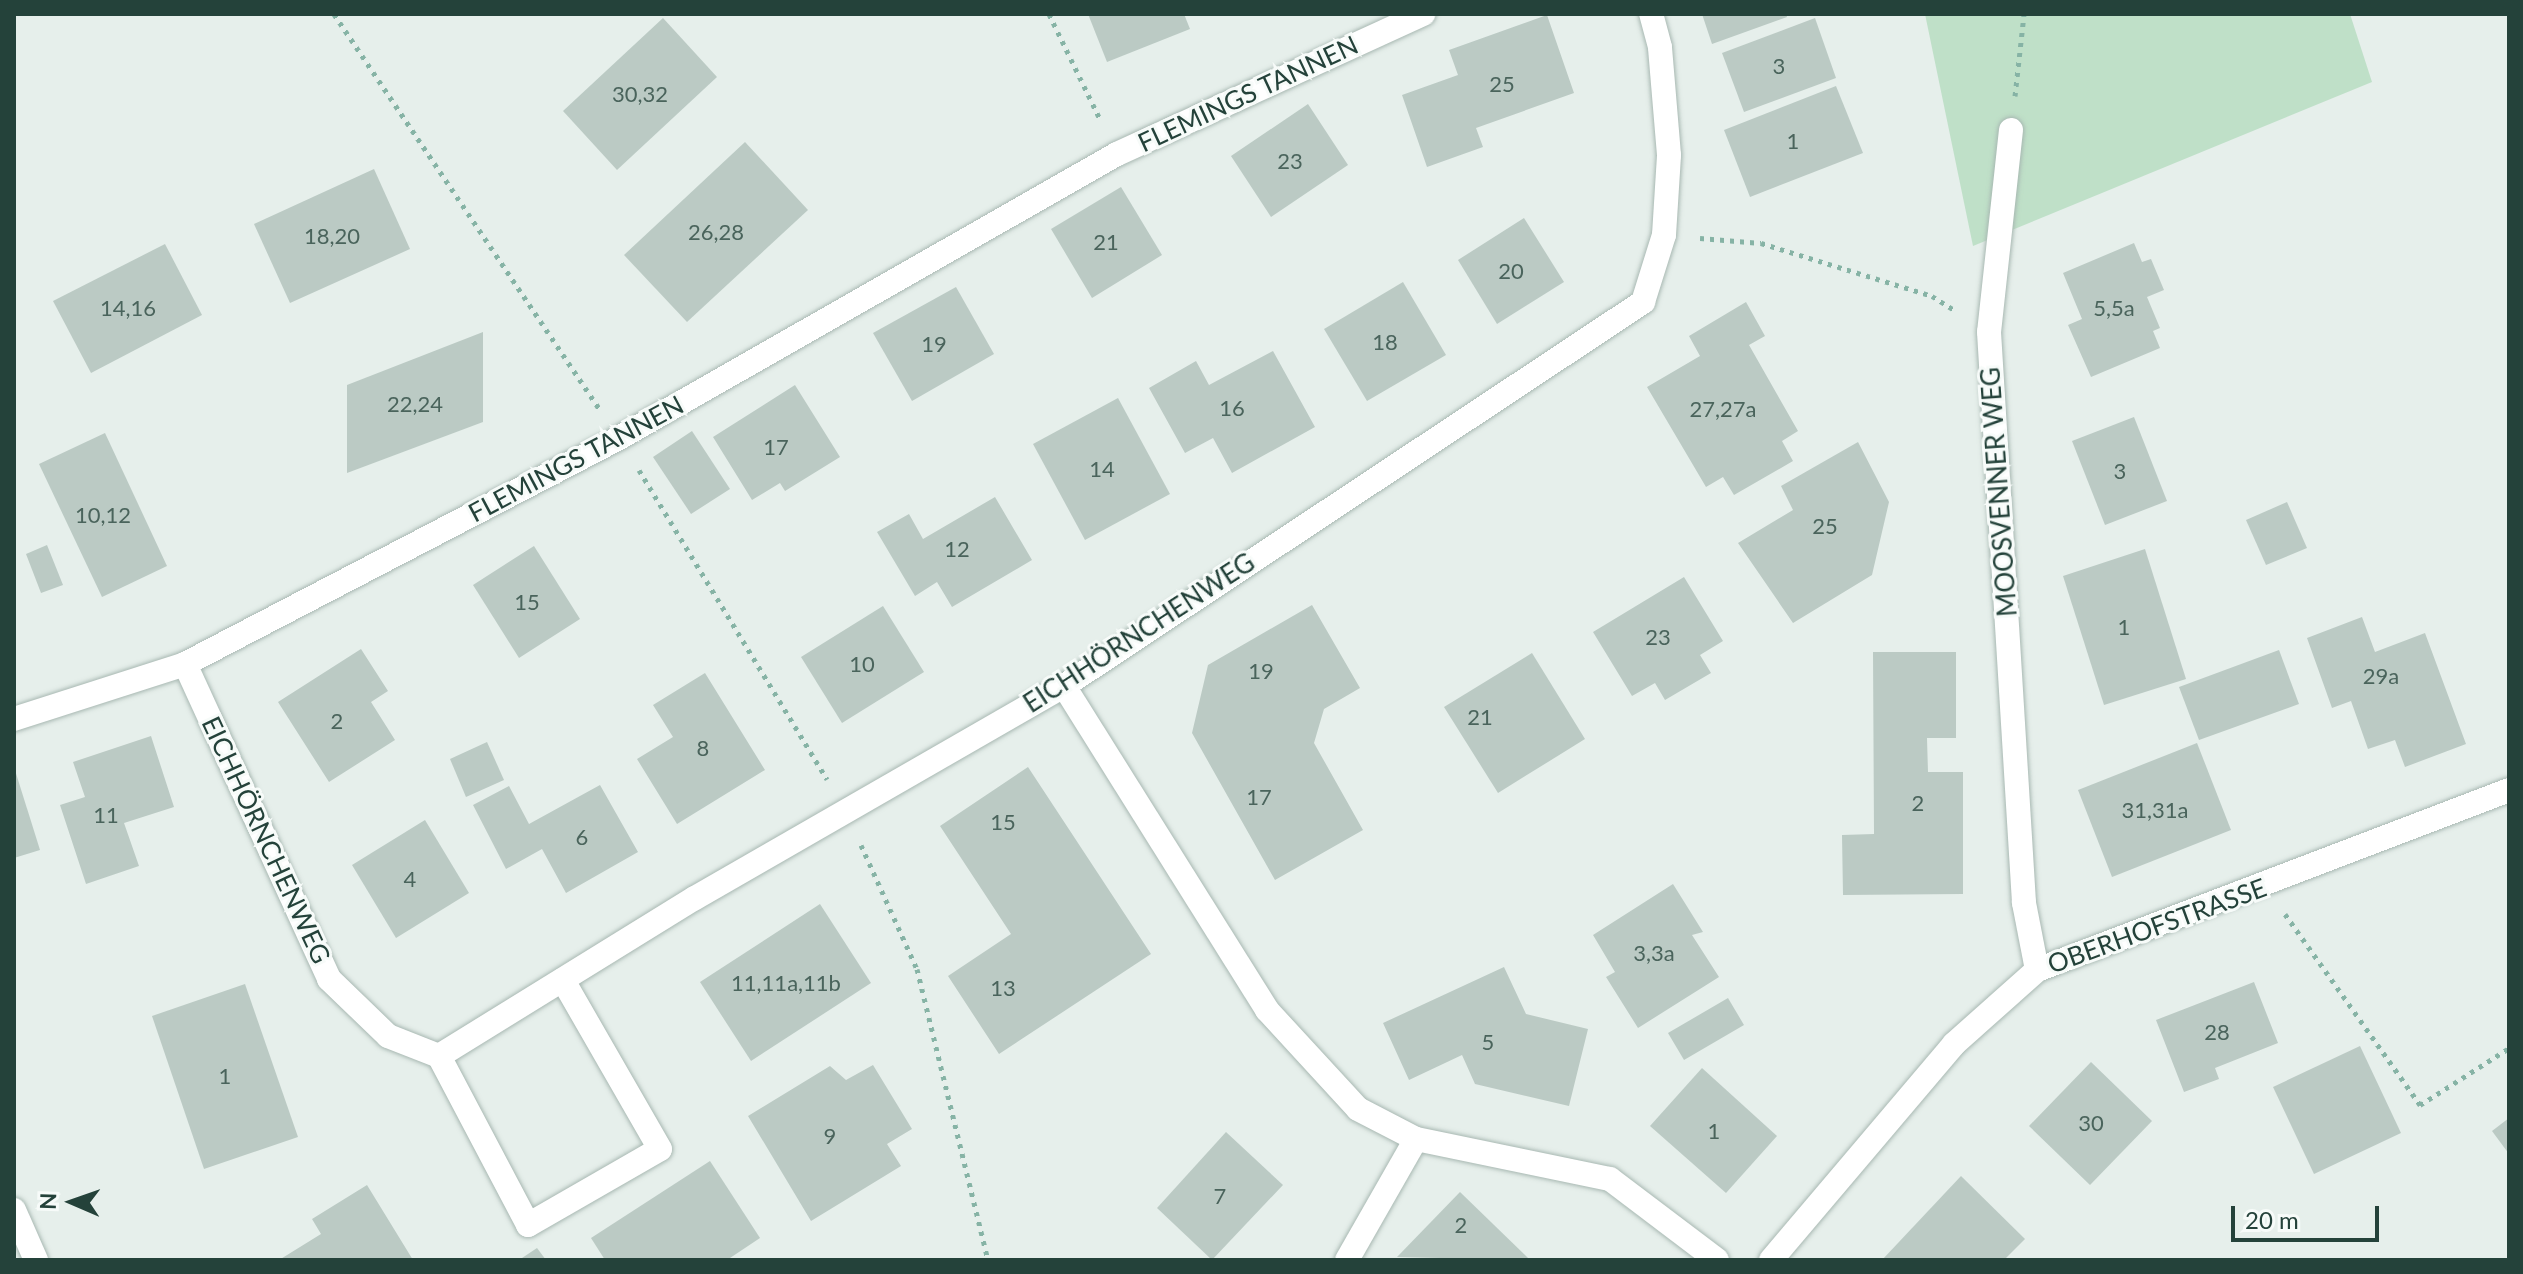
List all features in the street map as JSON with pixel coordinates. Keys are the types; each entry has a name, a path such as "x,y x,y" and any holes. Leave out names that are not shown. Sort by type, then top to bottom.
{"street":[{"name":"FLEMINGS TANNEN","path":"14,719 185,664 619,438 1117,154 1423,14"},
{"name":"EICHHÖRNCHENWEG","path":"185,664 329,979 388,1036 439,1056 846,810 1064,686 1643,302 1664,235 1669,155 1660,47 1651,14"},
{"name":"MOOSVENNER WEG","path":"2011,130 1989,332 2024,903 2037,970"},
{"path":"1064,686 1267,1010 1358,1109 1416,1139 1610,1179 1717,1260"},
{"name":"OBERHOFSTRASSE","path":"1771,1260 1954,1044 2037,970 2266,886 2509,790"},
{"path":"439,1056 528,1225 660,1149 563,980"},
{"path":"1347,1260 1416,1139"},
{"path":"14,1210 36,1260"}],"path":[{"path":"334,14 619,438 846,810 917,969 988,1260"},
{"name":"FLEMINGS TANNEN","path":"1049,14 1117,154"},
{"path":"2011,130 2024,14"},
{"path":"1664,235 1761,243 1932,296 1989,332"},
{"path":"2266,886 2420,1105 2509,1048"}],"green space":[{"path":"1925,14 2350,14 2372,82 1973,246"}],"building":[{"path":"1088,14 1184,14 1190,29 1107,62"},
{"path":"1702,14 1786,14 1787,17 1712,44"},
{"path":"1547,15 1574,93 1476,128 1483,147 1427,167 1402,95 1458,75 1449,50"},
{"path":"663,18 717,77 617,170 563,111"},
{"path":"1815,18 1836,78 1744,112 1722,53"},
{"path":"1836,86 1863,153 1750,197 1724,130"},
{"path":"1308,104 1348,165 1271,217 1231,156"},
{"path":"745,142 808,210 687,322 624,255"},
{"path":"374,169 410,249 290,303 254,224"},
{"path":"1121,187 1162,255 1092,298 1051,229"},
{"path":"1524,218 1564,282 1497,324 1458,260"},
{"path":"2134,243 2142,262 2151,259 2164,290 2147,297 2160,328 2153,331 2160,348 2091,377 2068,325 2082,319 2063,273"},
{"path":"165,244 202,315 91,373 53,301"},
{"path":"1403,282 1446,355 1367,401 1324,329"},
{"path":"956,287 994,354 912,401 873,333"},
{"path":"1746,302 1765,336 1749,345 1798,431 1782,441 1793,461 1734,495 1723,477 1706,487 1647,387 1700,356 1689,336"},
{"path":"483,332 483,422 347,473 347,385"},
{"path":"1273,351 1315,427 1232,473 1213,438 1185,453 1149,388 1196,361 1209,385"},
{"path":"795,385 840,457 785,491 780,483 752,500 713,437"},
{"path":"1118,398 1170,494 1085,540 1033,444"},
{"path":"2134,417 2167,501 2105,525 2072,441"},
{"path":"692,431 730,489 691,514 653,457"},
{"path":"105,433 167,566 102,597 39,464"},
{"path":"1858,442 1889,502 1872,575 1793,623 1738,543 1793,510 1781,486"},
{"path":"995,497 1032,560 952,607 937,582 915,596 877,532 909,514 923,539"},
{"path":"2287,502 2307,548 2266,565 2246,520"},
{"path":"47,545 63,585 41,593 26,554"},
{"path":"534,546 580,619 519,658 473,585"},
{"path":"2145,549 2186,679 2104,705 2063,576"},
{"path":"1684,577 1723,641 1700,655 1711,673 1665,700 1655,683 1632,696 1593,632"},
{"path":"1312,605 1360,688 1324,709 1314,743 1363,830 1275,880 1192,733 1208,665"},
{"path":"883,606 924,672 842,723 801,657"},
{"path":"2362,617 2375,652 2425,633 2466,744 2405,767 2395,740 2368,749 2351,701 2332,708 2307,638"},
{"path":"361,649 388,691 371,702 395,740 329,782 278,702"},
{"path":"2279,650 2299,704 2199,740 2179,687"},
{"path":"1873,652 1956,652 1956,738 1927,738 1928,772 1963,772 1963,894 1843,895 1842,835 1874,834"},
{"path":"1532,653 1585,739 1498,793 1444,707"},
{"path":"705,673 765,770 677,824 637,759 673,737 653,705"},
{"path":"151,736 174,807 124,823 139,866 86,884 60,805 85,797 73,762"},
{"path":"487,742 504,780 466,797 450,759"},
{"path":"2197,743 2231,830 2112,877 2078,790"},
{"path":"14,767 40,850 14,858"},
{"path":"1028,767 1151,954 999,1054 948,976 1011,934 940,826"},
{"path":"600,785 638,852 566,893 542,849 506,869 473,805 509,786 529,824"},
{"path":"425,820 469,893 396,938 352,865"},
{"path":"1673,884 1703,932 1692,935 1719,977 1638,1028 1606,977 1615,972 1593,935"},
{"path":"820,904 871,983 751,1061 700,982"},
{"path":"1504,967 1526,1014 1588,1029 1569,1106 1475,1084 1462,1055 1409,1080 1383,1023"},
{"path":"2254,982 2278,1043 2215,1068 2219,1079 2184,1092 2156,1020"},
{"path":"245,984 298,1137 204,1169 152,1016"},
{"path":"1728,998 1744,1025 1684,1060 1668,1033"},
{"path":"2360,1046 2401,1133 2314,1174 2273,1087"},
{"path":"2091,1062 2152,1121 2090,1185 2029,1126"},
{"path":"873,1065 912,1129 887,1144 901,1166 811,1221 748,1116 830,1066 846,1080"},
{"path":"1702,1068 1777,1136 1726,1193 1650,1126"},
{"path":"2509,1118 2509,1154 2492,1131"},
{"path":"1226,1132 1283,1185 1212,1260 1157,1208"},
{"path":"710,1161 760,1238 727,1260 605,1260 591,1238"},
{"path":"1961,1176 2025,1239 2004,1260 1882,1260"},
{"path":"367,1185 413,1260 279,1260 321,1234 312,1219"},
{"path":"1460,1192 1528,1258 1397,1257"},
{"path":"537,1248 546,1260 519,1260"}]}
